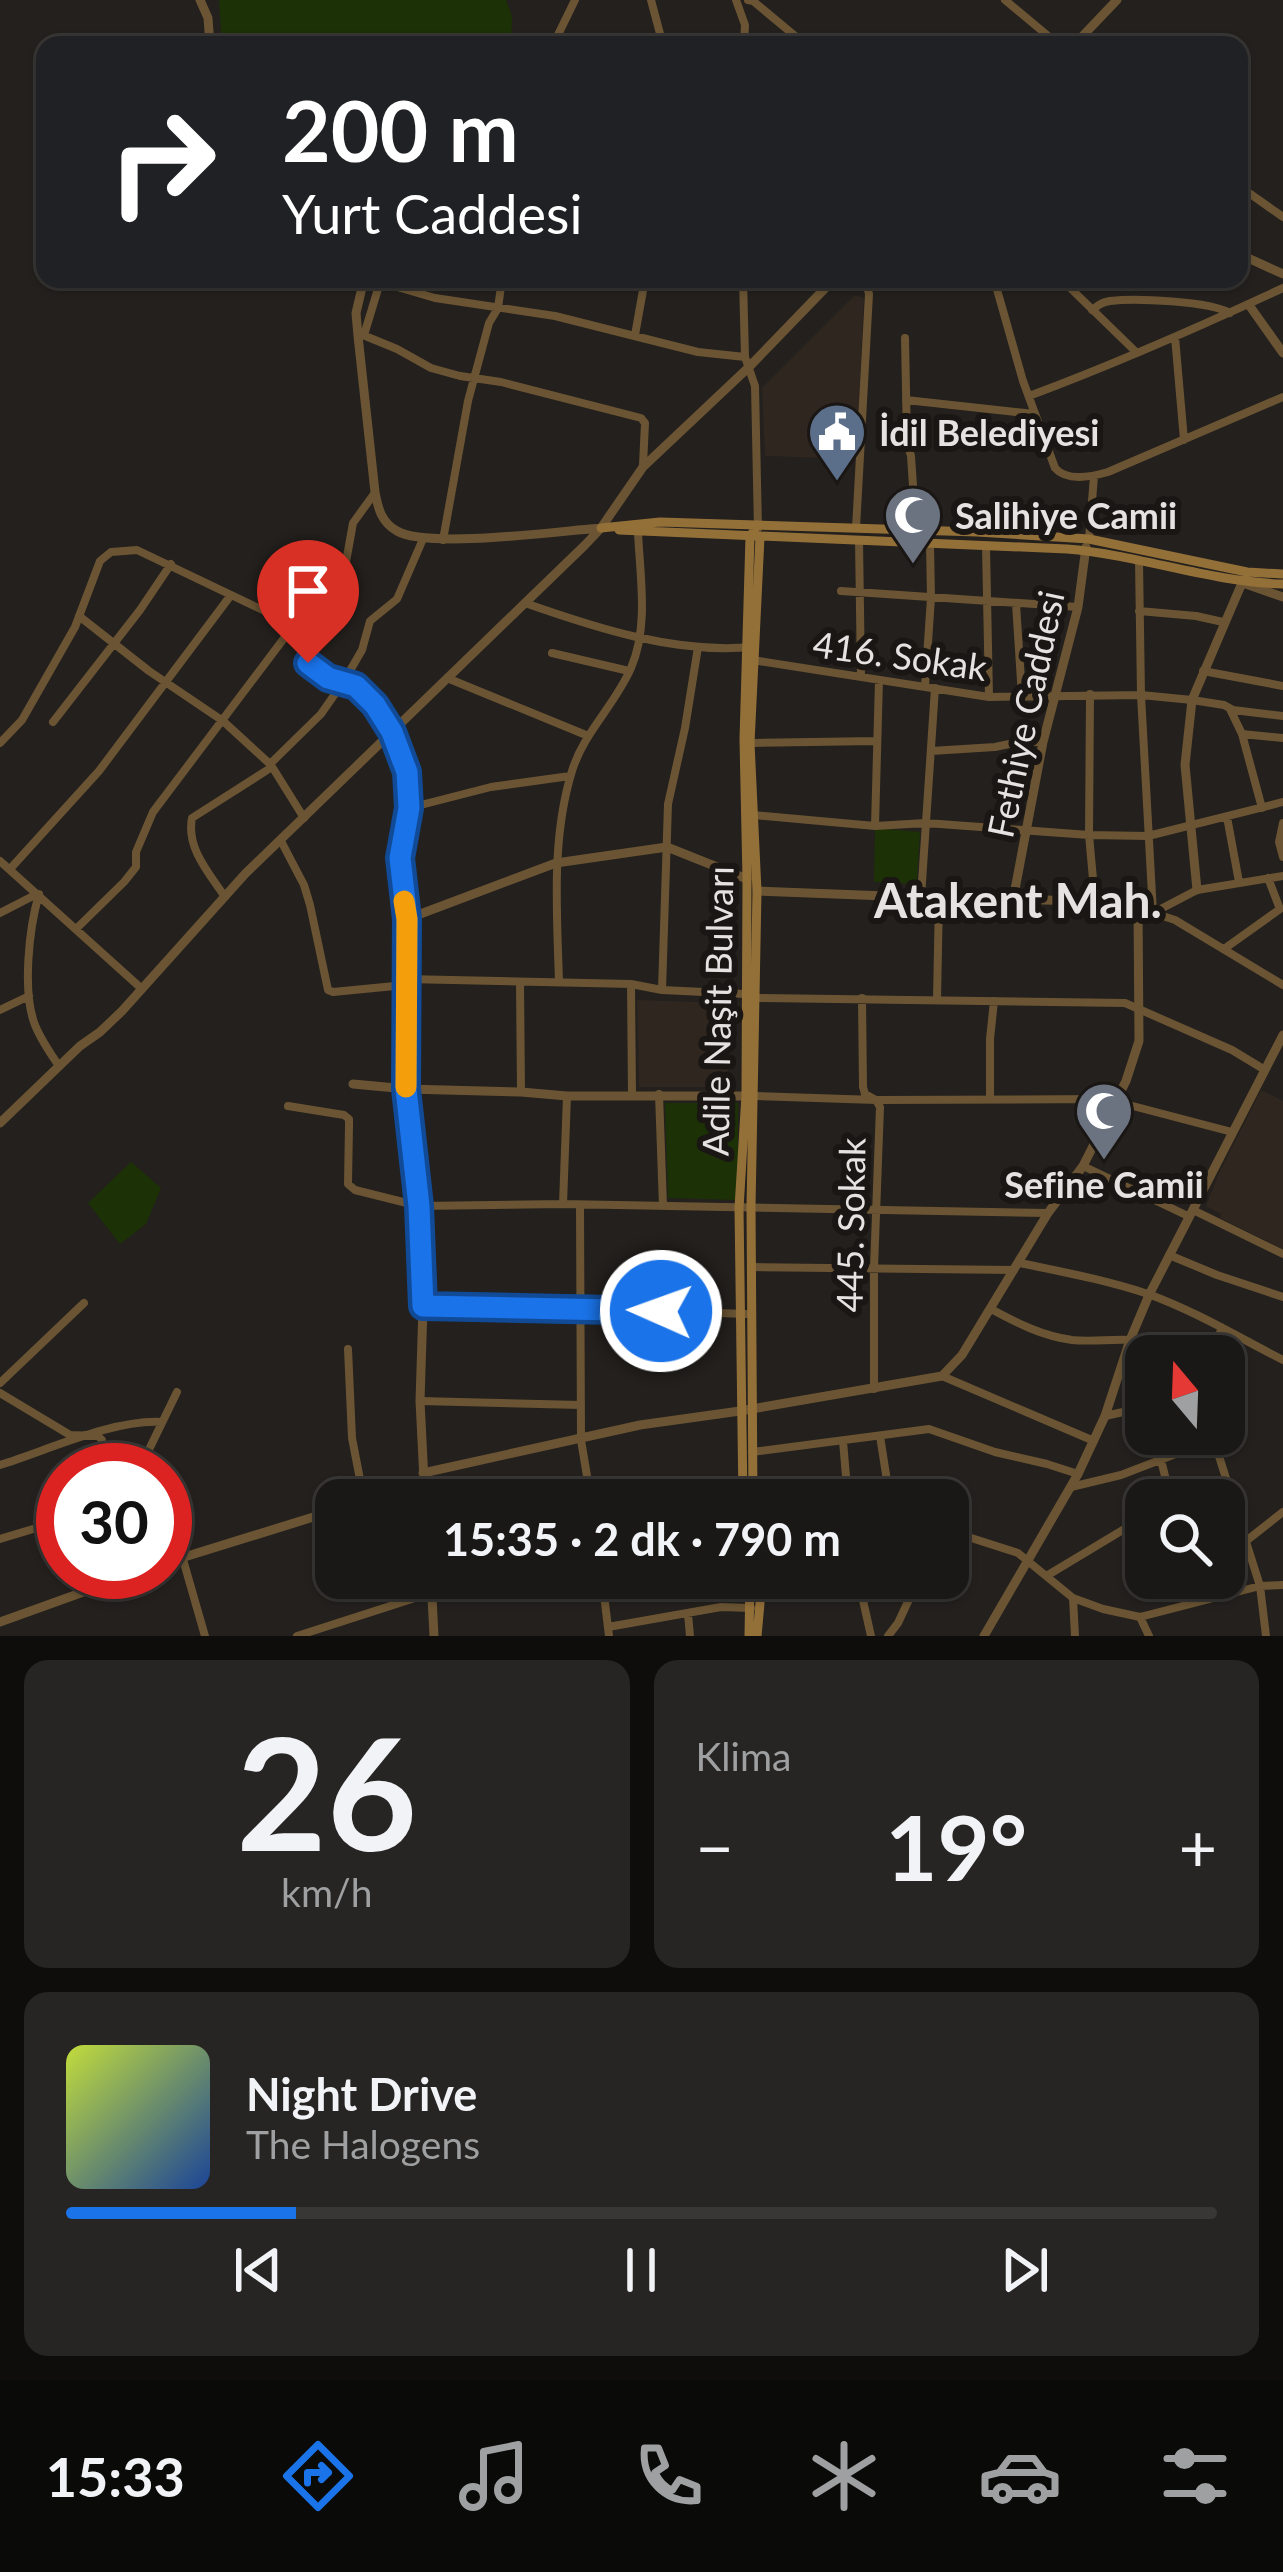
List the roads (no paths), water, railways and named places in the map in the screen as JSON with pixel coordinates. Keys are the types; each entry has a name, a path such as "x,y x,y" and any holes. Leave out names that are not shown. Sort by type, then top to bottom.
{"main road":[{"path":"602,528 661,523 756,533"},
{"path":"602,528 858,534 916,530 1087,545 1283,584"},
{"name":"Adile Naşit Bulvarı","path":"744,1479 750,1096 744,809 756,533"},
{"path":"858,534 986,546 1087,545 1139,561 1244,577 1283,574"},
{"name":"Adile Naşit Bulvarı","path":"749,654 757,891 750,996"},
{"name":"Adile Naşit Bulvarı","path":"745,1208 751,1268 746,1314"},
{"name":"Adile Naşit Bulvarı","path":"746,1410 753,1479"},
{"path":"752,1599 753,1636"},
{"path":"753,1636 759,1599"}],"street":[{"path":"200,0 209,36"},
{"path":"557,36 575,0"},
{"path":"651,0 661,36"},
{"path":"736,0 744,36"},
{"path":"751,0 795,36"},
{"path":"1005,0 1048,36"},
{"path":"1083,36 1117,0"},
{"path":"1248,192 1283,217"},
{"path":"1248,258 1283,274"},
{"path":"362,288 356,313 375,492 378,509 391,527 401,534 443,540 602,528"},
{"path":"361,334 377,288"},
{"path":"404,288 435,298 555,316 747,362"},
{"path":"443,540 475,376 501,288"},
{"path":"635,335 643,288"},
{"path":"743,288 747,362 755,386 760,510 756,533"},
{"path":"0,1123 100,1032 225,897 602,528 643,467 825,288"},
{"path":"861,677 858,534 867,288"},
{"path":"997,288 1035,414 1060,474 1094,476 1283,397"},
{"path":"1070,288 1138,353"},
{"path":"1029,396 1100,370 1283,288"},
{"path":"1092,310 1110,301 1163,302 1210,305 1231,314"},
{"path":"1249,305 1283,353"},
{"path":"361,334 431,368 641,418 645,423 643,467"},
{"path":"1174,337 1184,440"},
{"path":"905,338 907,442 916,530"},
{"path":"906,400 1035,414"},
{"path":"1087,545 1094,476"},
{"path":"0,743 22,720 79,616 100,561 111,552 137,550 294,625 318,627 338,612 353,523 375,492"},
{"path":"559,982 556,863 570,776 586,735 629,671 642,638 638,532"},
{"path":"225,897 198,856 191,838 192,818 271,766 321,714 362,650 370,621 398,599 423,539"},
{"path":"921,897 931,751 930,543"},
{"name":"Fethiye Caddesi","path":"1013,900 1043,742 1078,607 1087,545"},
{"path":"986,546 989,697"},
{"path":"1139,561 1153,913"},
{"path":"53,722 171,564"},
{"path":"1197,890 1185,765 1192,700 1244,577 1283,597"},
{"path":"841,591 1078,607"},
{"path":"10,869 99,771 231,596"},
{"name":"416. Sokak","path":"525,603 642,638 989,697 1141,694 1283,716"},
{"path":"1016,604 1022,696"},
{"path":"1139,611 1223,622"},
{"path":"79,616 223,721 271,766 304,819"},
{"path":"76,929 136,867 136,851 153,812 294,625"},
{"path":"662,990 668,804 698,647"},
{"path":"552,653 629,671"},
{"path":"308,663 328,678 356,686 375,705 392,732 407,772 409,808 400,858 407,919 406,1089 419,1206 423,1306 423,1479"},
{"path":"1203,671 1283,686"},
{"path":"447,679 586,735"},
{"path":"875,826 879,680"},
{"path":"1090,694 1089,835 1095,901"},
{"path":"1230,707 1262,808"},
{"path":"1242,734 1283,738"},
{"path":"750,743 876,741"},
{"path":"931,751 1043,742"},
{"path":"409,808 490,787 570,776"},
{"path":"752,815 875,826 926,823 1148,836 1283,802"},
{"path":"1227,817 1238,882"},
{"path":"1283,823 1279,842 1283,857"},
{"path":"281,841 304,885 328,990 334,992 405,982 559,982 750,996 1125,1003 1232,1050 1264,1070"},
{"path":"407,919 556,863 667,848 747,879"},
{"path":"0,861 142,989"},
{"path":"1153,913 1197,890 1283,876"},
{"path":"1224,949 1279,911 1268,878"},
{"path":"757,891 1095,901 1138,908 1175,920 1283,985"},
{"path":"0,913 39,894"},
{"path":"39,894 32,916 29,996 34,1022 59,1066"},
{"path":"937,999 939,898"},
{"path":"942,1376 962,1355 1083,1166 1117,1101 1139,1041 1138,908"},
{"path":"520,982 521,1092"},
{"path":"631,984 632,1094"},
{"path":"0,1010 29,996"},
{"name":"445. Sokak","path":"862,998 863,1087 880,1107 874,1389"},
{"path":"990,1099 994,1001"},
{"path":"1132,1335 1283,1035"},
{"path":"353,1084 567,1096 1117,1101 1232,1132"},
{"path":"659,1094 663,1206"},
{"path":"563,1204 567,1096"},
{"path":"288,1106 344,1115 350,1125 348,1184 355,1190 419,1206 563,1204 1048,1214"},
{"path":"1083,1166 1283,1254"},
{"path":"580,1205 581,1440 588,1479"},
{"path":"1169,1255 1283,1297"},
{"path":"751,1268 1017,1267 1096,1279 1149,1295 1222,1327 1282,1361"},
{"path":"0,1383 84,1303"},
{"path":"423,1306 746,1314"},
{"path":"991,1309 1049,1336 1125,1340"},
{"path":"1221,1335 1222,1327"},
{"path":"347,1349 352,1438 363,1479"},
{"path":"984,1636 1078,1474 1105,1416 1125,1355"},
{"path":"423,1473 640,1425 942,1376 1094,1441"},
{"path":"152,1443 177,1392"},
{"path":"0,1393 70,1435 98,1436 102,1443"},
{"path":"421,1401 581,1405"},
{"path":"1105,1416 1125,1412"},
{"path":"0,1465 138,1421 162,1422"},
{"path":"752,1452 929,1429 1078,1474"},
{"path":"880,1436 887,1479"},
{"path":"843,1441 846,1479"},
{"path":"1161,1455 1166,1479"},
{"path":"1070,1487 1094,1484 1172,1455"},
{"path":"1246,1541 1283,1512"},
{"path":"192,1553 315,1516"},
{"path":"0,1539 36,1528"},
{"path":"1048,1575 1125,1529"},
{"path":"969,1537 1018,1552 1073,1598 1140,1617 1260,1586 1283,1585"},
{"path":"1245,1538 1260,1586 1265,1636"},
{"path":"192,1591 205,1636"},
{"path":"1073,1598 1076,1636"},
{"path":"0,1622 60,1599"},
{"path":"297,1636 411,1599"},
{"path":"432,1599 434,1636"},
{"path":"604,1599 608,1632 722,1606 751,1608"},
{"path":"862,1599 871,1636"},
{"path":"888,1636 909,1599"},
{"path":"688,1613 690,1636"},
{"path":"1140,1617 1149,1636"}],"place":[{"name":"İdil Belediyesi","path":"837,483"},
{"name":"Salihiye Camii","path":"913,566"},
{"name":"Sefine Camii","path":"1104,1162"}],"district":[{"name":"Atakent Mah.","path":"1018,899"}]}
